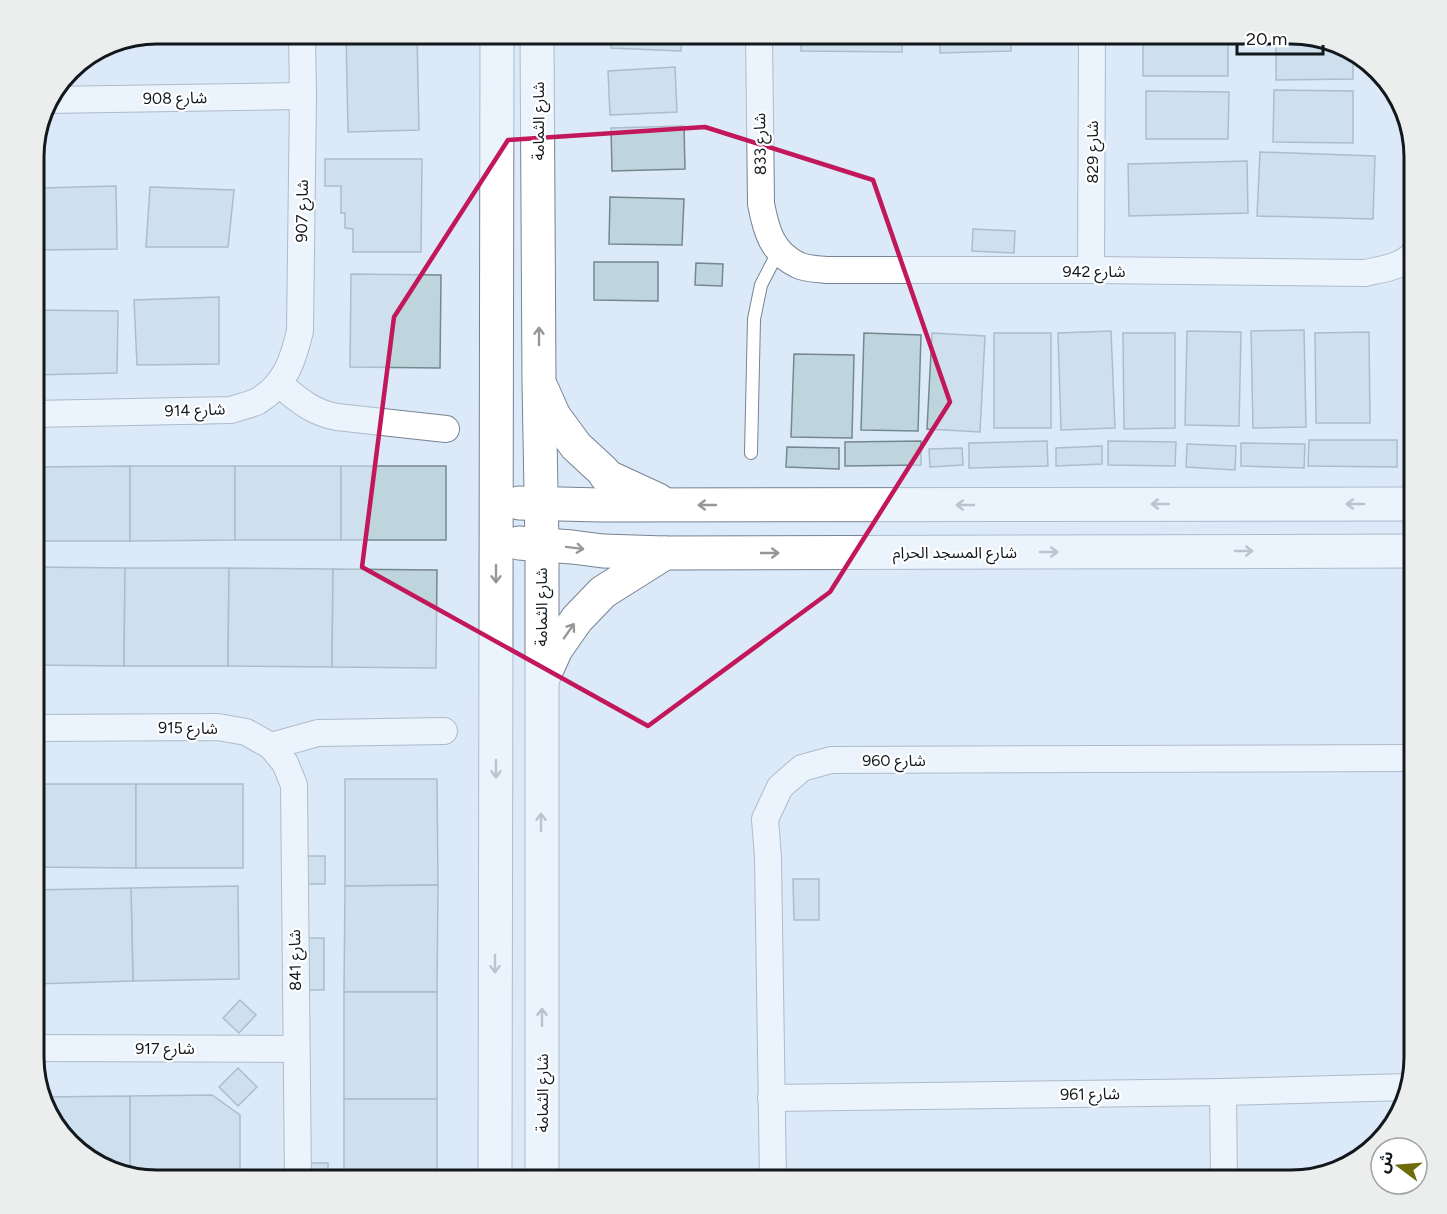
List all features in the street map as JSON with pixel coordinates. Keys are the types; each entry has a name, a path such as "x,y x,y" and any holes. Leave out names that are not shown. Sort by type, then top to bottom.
{"street":[{"name":"شارع 907","path":"279,384 293,359 300,331 302,44"},
{"name":"شارع الثمامة","path":"497,44 519,503"},
{"name":"شارع الثمامة","path":"495,1170 496,542 519,503 539,383 537,44"},
{"name":"شارع 833","path":"759,44 761,204 766,230 778,252"},
{"name":"شارع 829","path":"1091,270 1092,44"},
{"name":"شارع 908","path":"59,100 303,96"},
{"name":"شارع 942","path":"778,252 800,266 826,270 1365,273 1404,263"},
{"path":"539,383 554,416 576,446 606,476 668,505"},
{"path":"279,384 310,408 325,415 446,429"},
{"name":"شارع 914","path":"44,414 231,410 257,402 279,384"},
{"path":"542,545 531,538 526,531 519,503 668,505 1404,504"},
{"name":"شارع المسجد الحرام","path":"496,542 603,551 665,553 1404,551"},
{"name":"شارع الثمامة","path":"542,545 542,1170"},
{"path":"541,682 556,649 577,619 603,592 665,553"},
{"name":"شارع 915","path":"44,728 218,727 246,732 271,746"},
{"path":"271,746 318,733 444,730"},
{"name":"شارع 841","path":"271,746 285,763 294,785 298,1170"},
{"name":"شارع 960","path":"773,1170 768,858 765,819 780,787 802,768 831,760 1404,758"},
{"name":"شارع 917","path":"44,1048 296,1049"},
{"name":"شارع 961","path":"771,1098 1400,1087"},
{"path":"1223,1092 1224,1170"}],"lane":[{"path":"751,453 754,319 761,285 778,252"}],"highlighted area":[{"path":"705,127 873,180 950,402 830,592 648,726 362,567 394,317 508,140"}],"building":[{"path":"346,44 417,44 419,130 348,132"},
{"path":"611,44 681,44 681,51 611,48"},
{"path":"801,44 902,44 902,52 801,51"},
{"path":"940,44 1011,44 1011,51 940,53"},
{"path":"1143,44 1228,44 1228,76 1143,76"},
{"path":"1276,44 1298,44 1327,49 1353,63 1353,79 1276,80"},
{"path":"675,67 677,112 610,115 608,71"},
{"path":"1274,90 1353,91 1353,143 1273,142"},
{"path":"1146,91 1229,92 1228,139 1146,139"},
{"path":"684,126 685,169 612,171 611,128"},
{"path":"1260,152 1375,156 1373,219 1257,216"},
{"path":"325,159 422,159 421,252 353,252 353,229 345,228 345,213 341,213 341,186 325,186"},
{"path":"1247,161 1248,213 1129,216 1128,164"},
{"path":"116,186 117,249 44,250 44,188"},
{"path":"150,187 234,190 228,247 146,247"},
{"path":"610,197 684,199 682,245 609,244"},
{"path":"973,229 1015,231 1014,253 972,251"},
{"path":"594,262 658,262 658,301 594,300"},
{"path":"696,263 723,264 722,286 695,285"},
{"path":"351,274 441,275 440,368 350,367"},
{"path":"219,297 219,364 137,365 134,300"},
{"path":"44,310 118,311 117,373 44,375"},
{"path":"1304,330 1306,427 1253,428 1251,331"},
{"path":"1111,331 1115,428 1061,430 1058,333"},
{"path":"1187,331 1241,332 1239,426 1185,425"},
{"path":"1369,332 1370,423 1316,423 1315,333"},
{"path":"864,333 921,335 918,431 861,430"},
{"path":"932,333 985,336 980,432 927,429"},
{"path":"994,333 1051,333 1051,428 994,428"},
{"path":"1123,333 1175,333 1175,428 1124,429"},
{"path":"794,354 854,355 852,438 791,437"},
{"path":"1309,440 1397,440 1397,467 1308,466"},
{"path":"921,441 921,465 845,466 845,442"},
{"path":"1047,441 1048,466 969,468 969,443"},
{"path":"1108,441 1176,442 1175,466 1108,465"},
{"path":"1241,443 1305,444 1304,468 1241,466"},
{"path":"1187,444 1236,446 1235,470 1186,467"},
{"path":"1102,446 1102,464 1056,466 1056,448"},
{"path":"787,447 839,448 839,469 786,467"},
{"path":"962,448 963,465 930,467 929,449"},
{"path":"130,466 130,541 44,541 44,467"},
{"path":"130,466 235,466 235,540 130,541"},
{"path":"235,466 341,466 341,540 235,540"},
{"path":"341,466 446,466 446,540 341,540"},
{"path":"44,567 125,568 124,666 44,665"},
{"path":"125,568 229,568 228,666 124,666"},
{"path":"229,568 333,569 332,667 228,666"},
{"path":"333,569 437,570 436,668 332,667"},
{"path":"345,779 437,779 438,885 345,886"},
{"path":"44,784 136,784 136,868 44,867"},
{"path":"136,784 243,784 243,868 136,868"},
{"path":"307,856 325,856 325,884 307,884"},
{"path":"793,879 819,879 819,920 794,920"},
{"path":"438,885 437,992 344,992 345,886"},
{"path":"238,886 239,979 133,981 131,888"},
{"path":"131,888 133,981 44,984 44,890"},
{"path":"308,938 324,938 324,990 308,990"},
{"path":"344,992 437,992 437,1099 344,1099"},
{"path":"240,1000 256,1015 239,1033 223,1018"},
{"path":"238,1068 257,1087 238,1106 219,1087"},
{"path":"212,1095 240,1115 240,1170 141,1170 130,1168 130,1096"},
{"path":"130,1096 130,1168 106,1159 82,1143 62,1120 50,1097"},
{"path":"344,1099 437,1099 437,1170 344,1170"},
{"path":"309,1163 328,1163 328,1170 309,1170"}]}
